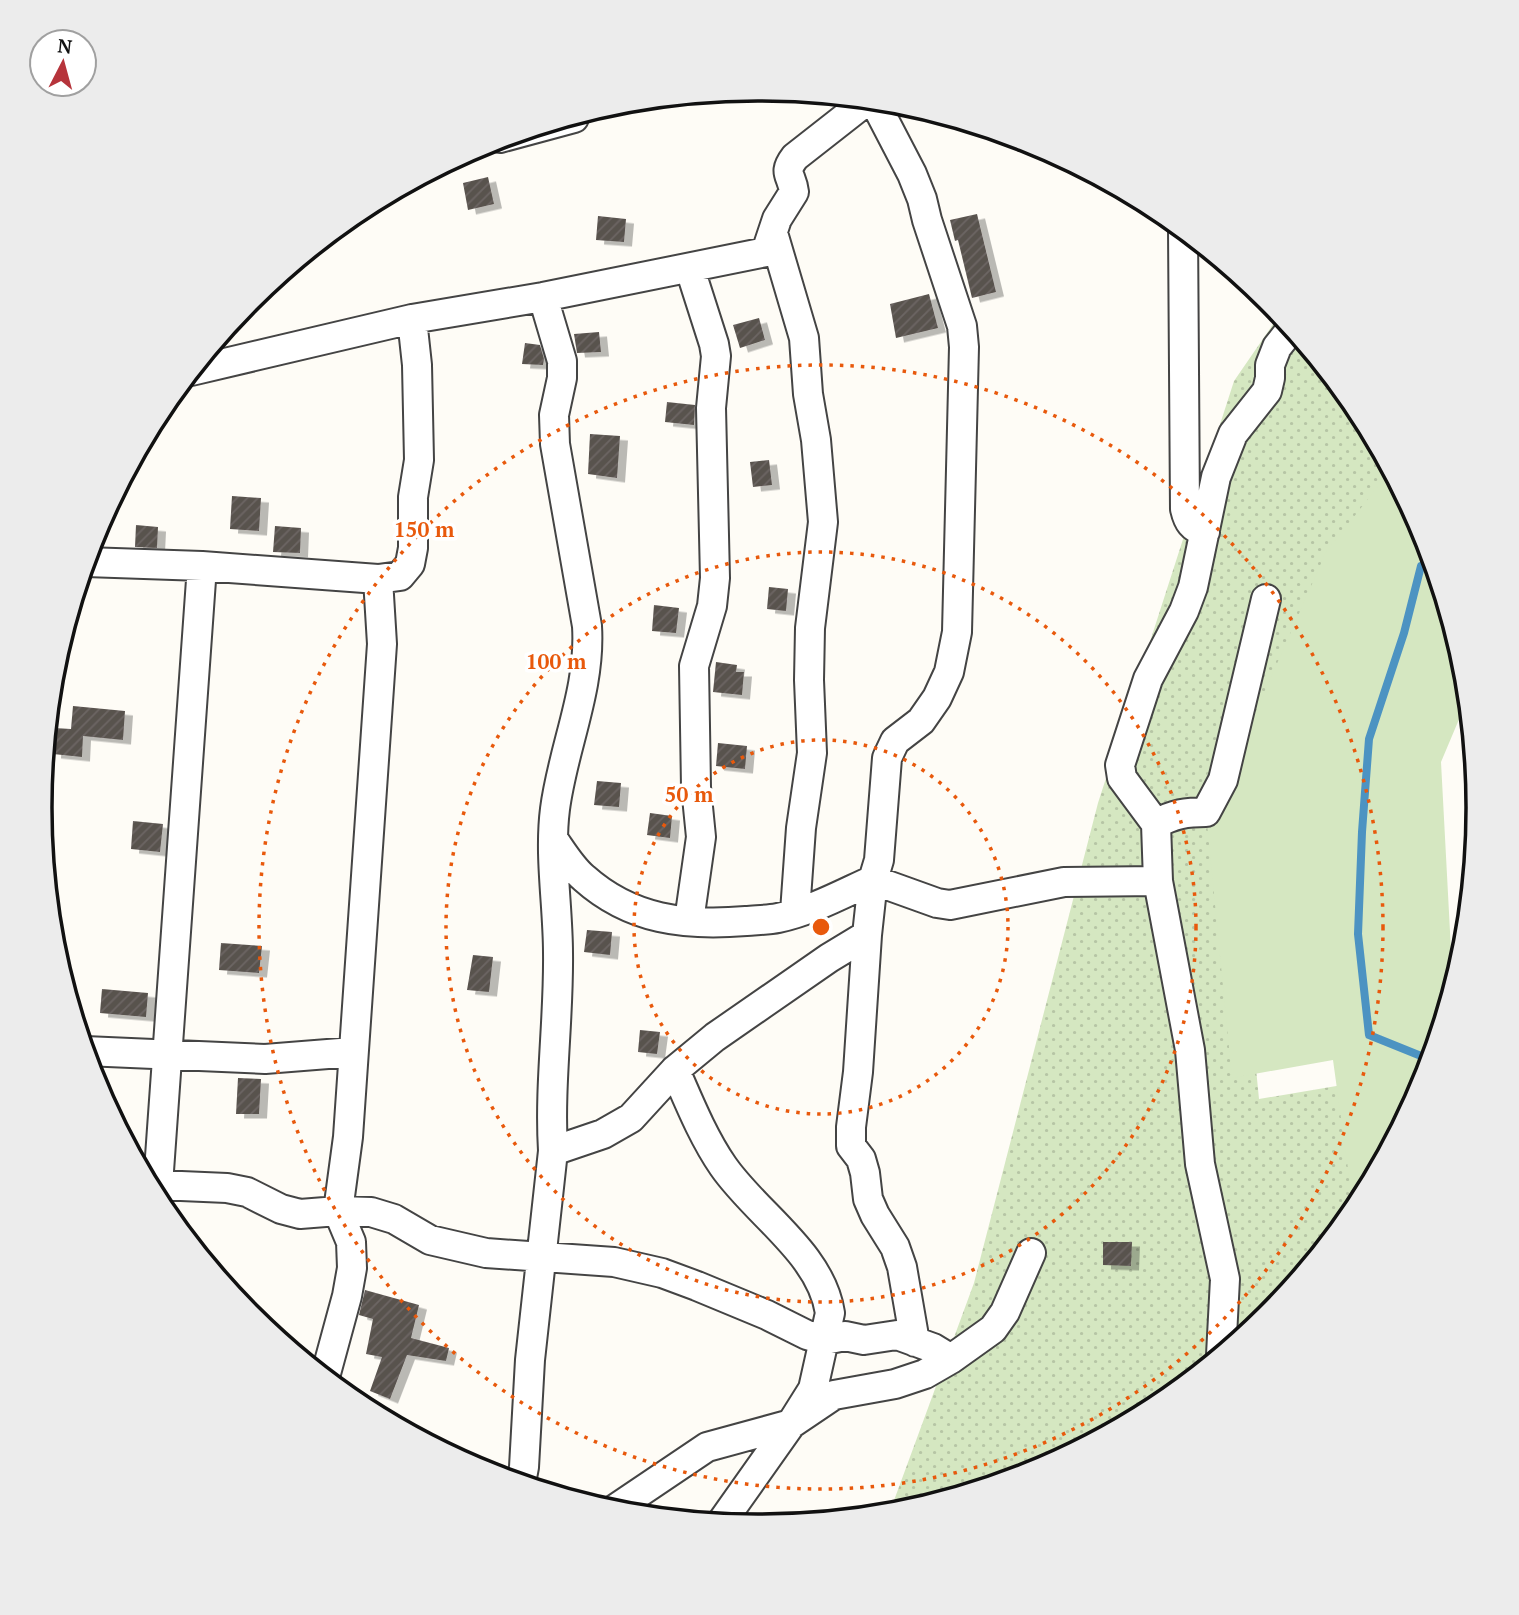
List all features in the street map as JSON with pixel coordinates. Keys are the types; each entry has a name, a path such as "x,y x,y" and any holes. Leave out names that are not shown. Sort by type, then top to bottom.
{"street":[{"path":"207,367 412,319 690,269 735,257 760,255 766,252 776,219 794,192 787,173 789,165 795,157 859,108"},
{"path":"878,111 912,174 922,199 962,326 964,347 957,632 950,672 937,698 921,721 895,741 887,758 879,860 873,880 867,935 851,1146 861,1159 868,1199 895,1247 902,1267 915,1342"},
{"path":"773,233 804,338 808,394 817,440 822,522 810,628 809,680 813,753 801,828 794,912"},
{"path":"1183,242 1185,509 1187,520 1195,528 1205,532"},
{"path":"689,921 701,837 696,788 694,666 712,606 715,578 711,408 716,356 690,269"},
{"path":"523,1474 530,1360 553,1150 551,1094 558,955 555,813 562,768 585,682 588,642 555,444 554,415 562,378 562,361 543,297"},
{"path":"97,562 202,566 379,579 400,576 410,564 413,548 413,497 419,460 417,365 412,319"},
{"path":"1222,1342 1225,1279 1200,1164 1190,1050 1158,881 1156,824 1122,778 1120,765 1148,679 1184,611 1193,587 1216,477 1233,434 1267,391 1270,365 1277,347 1286,336"},
{"path":"156,1174 169,1053 202,566"},
{"path":"328,1367 352,1268 351,1242 338,1211 348,1137 382,644 379,579"},
{"path":"1156,824 1179,814 1206,812 1213,803 1223,780 1265,599"},
{"path":"554,841 582,877 604,893 635,911 671,921 726,922 765,919 794,912 873,880 937,903 950,905 1064,881 1158,881"},
{"path":"553,1150 603,1134 631,1118 675,1070 715,1037 867,935"},
{"path":"96,1051 265,1059 354,1052"},
{"path":"675,1070 699,1123 724,1167 812,1267 828,1300 830,1313 813,1389 728,1513"},
{"path":"164,1188 227,1188 247,1192 281,1209 300,1214 371,1212 394,1219 429,1240 486,1253 614,1262 662,1273 767,1315 807,1335 825,1340 845,1336 864,1340 897,1335 933,1348 951,1359"},
{"path":"626,1502 707,1447 791,1424 834,1395 895,1384 925,1374 951,1359 993,1329 1005,1312 1031,1253"}],"green space":[{"path":"1274,323 1320,377 1347,415 1372,454 1403,515 1234,845 1259,1099 1360,1082 1358,1184 1320,1238 1291,1274 1259,1307 1226,1339 1152,1395 1113,1420 1030,1461 987,1477 894,1502 974,1283 1098,803 1234,381"},
{"path":"1385,478 1413,537 1429,580 1453,670 1460,717 1441,762 1451,953 1429,1035 1413,1078 1394,1120 1351,1193 1333,1060 1232,1078 1207,823 1326,552"}],"building":[{"path":"488,177 494,204 468,210 463,183"},
{"path":"977,214 996,292 972,298 958,240 955,241 950,220"},
{"path":"598,216 626,219 624,242 596,240"},
{"path":"929,294 938,328 896,338 890,304"},
{"path":"759,318 765,340 740,348 733,325"},
{"path":"599,332 601,352 577,353 574,334"},
{"path":"525,343 540,345 543,365 522,364"},
{"path":"667,402 695,405 694,425 665,422"},
{"path":"590,434 620,436 617,478 588,474"},
{"path":"769,460 772,485 753,487 750,462"},
{"path":"232,496 261,498 259,531 230,529"},
{"path":"136,525 158,527 157,548 135,547"},
{"path":"275,526 301,528 300,553 273,552"},
{"path":"769,587 788,589 786,611 767,609"},
{"path":"654,605 679,608 676,633 652,631"},
{"path":"716,662 737,665 736,672 744,672 742,695 713,692"},
{"path":"73,706 125,711 123,740 83,736 82,757 55,754 58,728 71,729"},
{"path":"718,743 747,746 745,769 716,766"},
{"path":"597,781 621,783 619,807 594,805"},
{"path":"650,813 672,816 670,838 647,835"},
{"path":"133,821 163,824 160,852 131,849"},
{"path":"587,930 612,932 610,955 584,952"},
{"path":"221,943 262,946 259,973 219,970"},
{"path":"473,955 493,957 489,992 467,990"},
{"path":"102,989 148,993 146,1017 100,1013"},
{"path":"640,1030 660,1032 657,1054 638,1052"},
{"path":"238,1078 261,1079 259,1114 236,1114"},
{"path":"1103,1242 1132,1242 1131,1266 1103,1265"},
{"path":"365,1290 419,1305 411,1338 449,1348 446,1361 407,1355 390,1399 370,1391 382,1357 366,1354 373,1319 359,1315"}],"waterway":[{"path":"1421,566 1404,633 1369,739 1358,934 1369,1035 1421,1056"}]}
